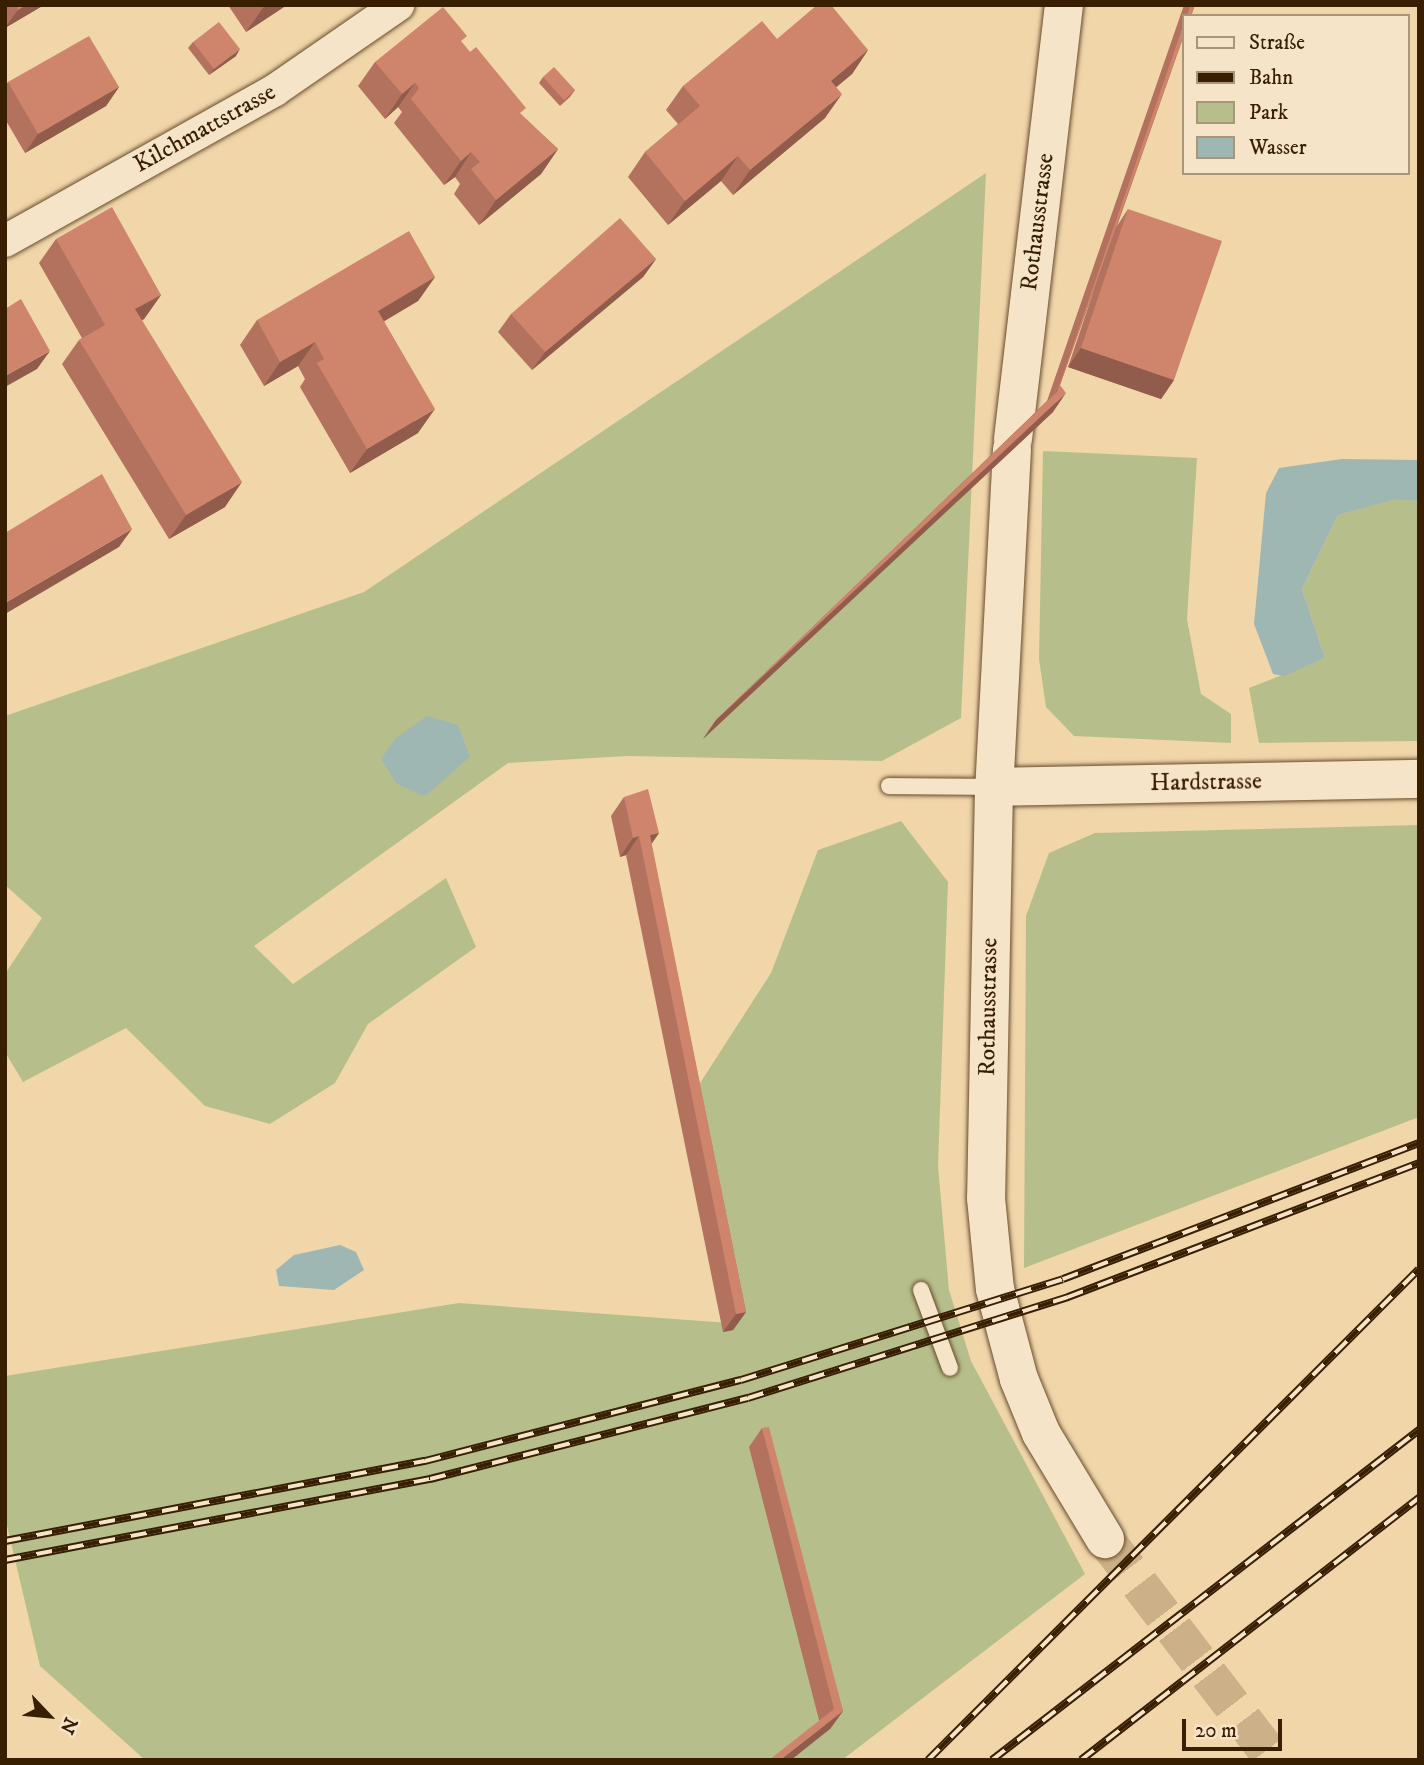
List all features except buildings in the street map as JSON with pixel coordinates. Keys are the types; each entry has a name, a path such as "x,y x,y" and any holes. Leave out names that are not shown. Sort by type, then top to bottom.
{"street":[{"name":"Kilchmattstrasse","path":"5,241 275,90 398,5"},
{"name":"Rothausstrasse","path":"1064,5 1013,444 994,788 986,1198 995,1289 1041,1433 1105,1539"},
{"name":"Hardstrasse","path":"994,788 1419,779"}],"lane":[{"path":"889,786 994,788"},
{"path":"921,1290 950,1368"}],"green space":[{"path":"986,173 961,718 882,761 627,756 508,763 254,946 293,984 446,878 476,947 368,1024 335,1083 270,1124 205,1106 126,1028 23,1082 5,1052 5,974 42,918 5,885 5,716 364,592"},
{"path":"1043,451 1197,458 1187,619 1201,694 1231,714 1231,743 1074,736 1046,707 1039,659"},
{"path":"1396,498 1419,501 1419,741 1259,743 1249,688 1325,658 1302,589 1338,515"},
{"path":"901,821 948,882 938,1166 949,1290 971,1361 1085,1574 842,1760 145,1760 40,1666 5,1517 5,1376 459,1303 729,1323 684,1108 771,973 818,850"},
{"path":"1419,825 1419,1117 1024,1268 1026,916 1049,853 1095,833"}],"water":[{"path":"1342,459 1419,460 1419,501 1396,499 1338,515 1302,589 1325,658 1284,676 1273,674 1254,624 1266,493 1279,468"},
{"path":"427,716 458,725 470,757 425,796 397,784 381,759 395,739"},
{"path":"340,1245 356,1252 364,1270 334,1290 279,1286 276,1270 294,1255"}],"tunnel":[{"path":"1105,1539 1274,1760"}],"railway":[{"path":"5,1541 425,1461 741,1380 1063,1279 1419,1143"},
{"path":"5,1560 430,1479 748,1398 1068,1297 1419,1163"},
{"path":"928,1760 1419,1269"},
{"path":"992,1760 1419,1430"},
{"path":"1081,1760 1419,1498"}]}
